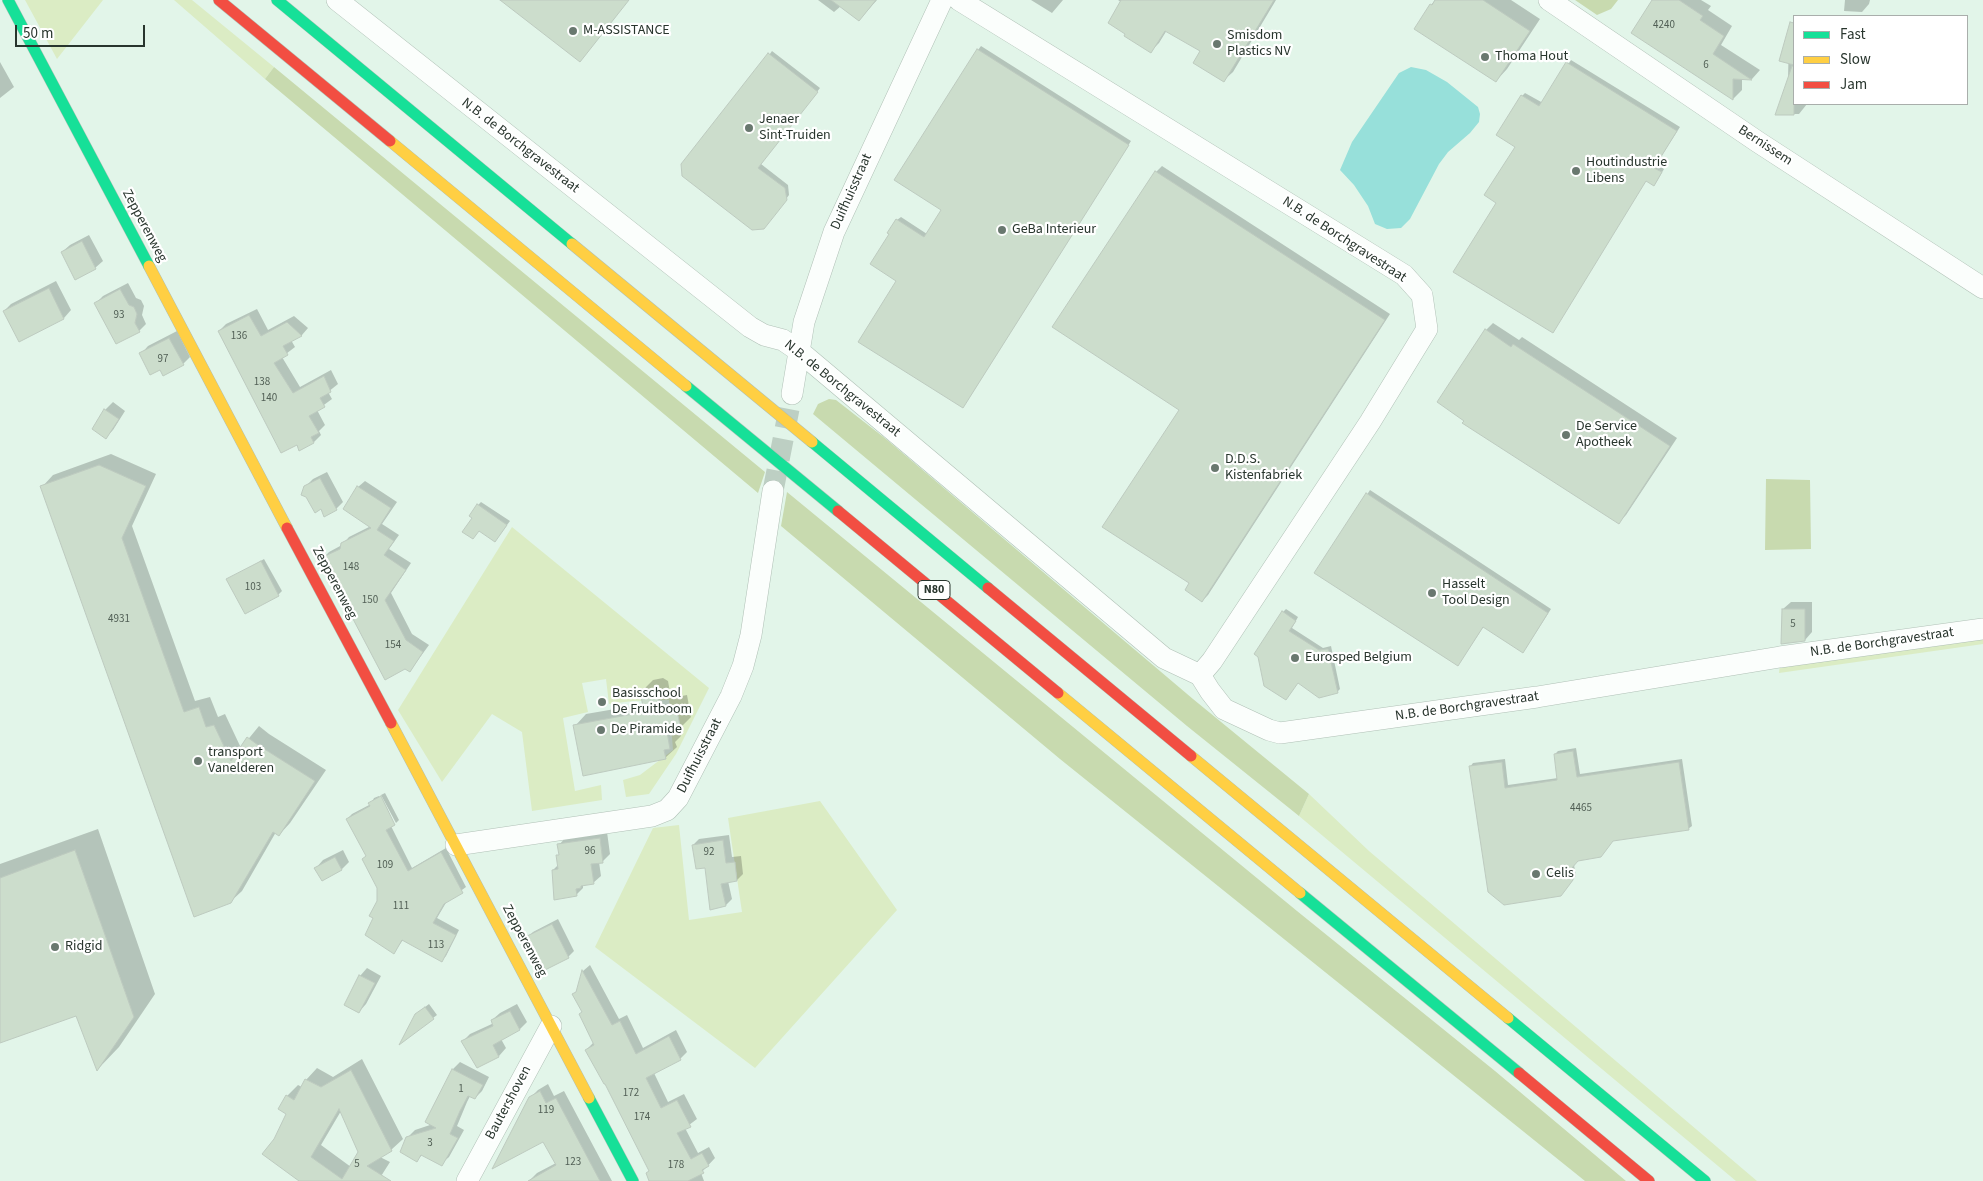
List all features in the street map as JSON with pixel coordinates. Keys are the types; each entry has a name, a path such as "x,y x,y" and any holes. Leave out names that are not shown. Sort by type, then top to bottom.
{"main road":[{"name":"Zepperenweg","path":"8,0 633,1181"},
{"name":"N80","path":"219,0 1649,1181"},
{"name":"N80","path":"277,0 1704,1181"}],"street":[{"name":"N.B. de Borchgravestraat","path":"337,0 750,328 764,336 784,340 1164,658 1200,675 1224,709 1269,730 1280,733 1537,697 1780,657 1983,629"},
{"name":"Duifhuisstraat","path":"792,394 804,322 834,232 942,0"},
{"name":"N.B. de Borchgravestraat","path":"959,0 1404,276 1422,295 1426,329 1370,422 1212,661 1200,675"},
{"name":"Bernissem","path":"1549,0 1758,142 1983,288"},
{"name":"Duifhuisstraat","path":"456,845 652,816 667,810 678,798 731,696 742,666 751,635 773,491"},
{"name":"Bautershoven","path":"467,1181 551,1026"}],"green space":[{"path":"25,0 103,0 57,59"},
{"path":"174,0 192,0 274,67 265,79"},
{"path":"1575,0 1618,0 1611,9 1597,15"},
{"path":"274,67 765,472 758,493 265,79"},
{"path":"829,399 836,400 886,439 1193,699 1309,794 1299,816 1187,726 813,414 818,404"},
{"path":"1766,479 1810,480 1811,549 1765,550"},
{"path":"787,492 1495,1071 1626,1181 1585,1181 1060,759 781,526"},
{"path":"512,527 709,688 676,754 649,794 626,797 623,780 640,775 673,750 669,700 609,704 606,679 582,683 588,712 563,718 575,791 601,785 602,800 532,811 522,732 492,714 442,782 398,710"},
{"path":"1983,635 1983,644 1779,673 1780,664"},
{"path":"1309,794 1369,851 1757,1181 1736,1181 1299,816"},
{"path":"820,801 897,910 755,1068 595,947 653,828 679,825 689,920 742,912 728,818"}],"water":[{"path":"1411,67 1426,70 1447,82 1478,107 1480,114 1479,122 1470,133 1448,152 1439,164 1410,219 1401,228 1387,229 1375,224 1368,206 1354,185 1340,170 1352,142 1399,73"}],"building":[{"name":"M-ASSISTANCE","path":"500,0 629,0 580,62"},
{"path":"831,0 876,0 859,21"},
{"name":"Smisdom Plastics NV","path":"1121,0 1274,0 1224,82 1193,63 1200,51 1165,31 1151,53 1124,36 1125,34 1108,23"},
{"name":"Thoma Hout","path":"1435,0 1483,0 1530,31 1496,82 1414,29 1430,4 1432,5"},
{"path":"1652,0 1679,0 1703,16 1700,20 1724,36 1713,54 1752,80 1733,79 1733,100 1631,33"},
{"path":"1790,22 1793,23 1793,65 1779,61"},
{"name":"GeBa Interieur","path":"977,49 1129,145 963,408 858,342 896,281 870,264 889,234 887,233 896,219 924,237 941,210 894,180"},
{"name":"Jenaer Sint-Truiden","path":"768,53 818,92 758,168 785,188 787,200 764,229 752,230 682,176 681,164"},
{"name":"Houtindustrie Libens","path":"1566,62 1677,131 1654,168 1662,172 1654,186 1646,181 1553,333 1453,272 1496,203 1484,195 1515,147 1496,135 1521,95 1539,106"},
{"path":"1792,66 1793,66 1794,115 1775,115"},
{"name":"D.D.S. Kistenfabriek","path":"1155,171 1385,320 1202,602 1185,590 1189,583 1102,527 1179,410 1052,327"},
{"path":"82,241 96,269 75,280 61,252"},
{"path":"49,288 64,319 19,342 3,311"},
{"path":"120,289 129,305 134,307 137,314 135,323 140,332 116,344 94,303"},
{"path":"249,315 261,336 287,322 302,336 283,346 288,355 274,363 293,393 324,376 331,392 320,398 325,407 309,416 319,433 311,437 314,443 299,451 297,445 281,453 218,331"},
{"name":"De Service Apotheek","path":"1485,329 1511,347 1513,344 1670,446 1619,524 1462,423 1464,421 1437,402"},
{"path":"169,338 184,365 163,376 160,370 150,375 139,353"},
{"path":"104,409 119,419 106,439 92,429"},
{"path":"99,465 146,486 122,538 184,712 199,707 206,727 214,725 231,761 247,737 315,781 279,836 273,832 231,903 194,917 40,486"},
{"path":"320,478 337,510 324,517 321,509 315,513 306,497 301,495 304,486"},
{"path":"357,486 391,508 377,530 394,541 384,555 406,570 385,600 406,640 423,652 410,672 405,669 385,680 321,558 340,549 341,543 371,528 343,509"},
{"name":"Hasselt Tool Design","path":"1366,493 1548,613 1523,653 1483,627 1458,666 1314,573"},
{"path":"477,504 507,525 495,542 479,531 473,539 462,532 472,518 469,516"},
{"path":"261,561 279,596 245,614 226,579"},
{"path":"1782,609 1805,609 1805,641 1781,644"},
{"name":"Eurosped Belgium","path":"1282,611 1296,621 1289,631 1319,650 1328,649 1338,693 1319,698 1298,683 1286,700 1264,686 1258,657 1254,654"},
{"path":"651,689 657,692 660,709 676,706 681,730 667,732 670,749 664,750 666,759 583,776 573,725 644,712 640,691"},
{"path":"1573,751 1577,777 1679,762 1689,830 1613,841 1601,857 1578,861 1571,869 1573,880 1561,896 1504,905 1488,892 1469,766 1502,762 1505,788 1557,780 1554,754"},
{"path":"381,796 395,825 386,830 408,871 441,852 463,893 444,904 433,923 456,935 442,962 402,940 394,954 365,935 373,918 369,916 377,901 377,888 362,859 366,856 346,819 370,806 368,803"},
{"path":"600,838 603,863 591,864 594,884 581,886 581,888 576,889 577,896 554,900 552,870 558,869 556,855 559,855 557,844"},
{"path":"723,840 726,863 735,862 737,881 721,884 726,906 710,910 705,868 696,869 692,845"},
{"name":"Ridgid","path":"75,850 134,1017 97,1071 76,1016 0,1043 0,878"},
{"path":"335,857 342,870 322,881 314,868"},
{"path":"552,924 569,958 543,971 525,937"},
{"path":"582,970 612,1025 620,1021 636,1054 669,1036 681,1060 646,1078 661,1108 677,1100 691,1127 677,1133 691,1159 702,1153 709,1166 702,1170 704,1173 688,1181 649,1181 646,1173 649,1171 605,1084 585,1050 594,1045 579,1014 582,1012 572,994 576,992"},
{"path":"359,975 375,983 359,1013 344,1005"},
{"path":"425,1007 434,1019 399,1045 415,1014"},
{"path":"510,1011 520,1030 493,1045 499,1057 477,1068 461,1041 493,1026 491,1020"},
{"path":"452,1069 483,1085 475,1099 468,1096 460,1111 450,1134 458,1138 442,1166 421,1155 417,1162 400,1152 406,1137 436,1128 425,1122"},
{"path":"351,1070 392,1151 367,1166 391,1181 299,1181 262,1154 274,1139 286,1114 278,1109 286,1095 294,1100 305,1079 321,1087","holes":["339,1109 358,1152 342,1179 311,1157"]},
{"path":"540,1091 546,1103 556,1098 600,1181 528,1181 556,1165 543,1142 492,1169 529,1097"}],"tunnel":[{"path":"773,491 789,409"}],"traffic: fast":[{"path":"8,0 149,266"},
{"path":"277,0 572,244"},
{"path":"686,386 838,511"},
{"path":"812,442 988,588"},
{"path":"1300,893 1519,1073"},
{"path":"1508,1018 1705,1181"},
{"path":"589,1098 633,1181"}],"traffic: slow":[{"path":"390,141 686,386"},
{"path":"572,244 812,442"},
{"path":"149,266 287,528"},
{"path":"1058,693 1300,893"},
{"path":"391,723 589,1098"},
{"path":"1191,756 1508,1018"}],"traffic: jam":[{"path":"219,0 390,141"},
{"path":"838,511 1058,693"},
{"path":"287,528 391,723"},
{"path":"988,588 1191,756"},
{"path":"1519,1073 1649,1181"}],"place":[{"name":"M-ASSISTANCE","path":"573,31"},
{"name":"Smisdom Plastics NV","path":"1217,44"},
{"name":"Thoma Hout","path":"1485,57"},
{"name":"Jenaer Sint-Truiden","path":"749,128"},
{"name":"Houtindustrie Libens","path":"1576,171"},
{"name":"GeBa Interieur","path":"1002,230"},
{"name":"De Service Apotheek","path":"1566,435"},
{"name":"D.D.S. Kistenfabriek","path":"1215,468"},
{"name":"Hasselt Tool Design","path":"1432,593"},
{"name":"Eurosped Belgium","path":"1295,658"},
{"name":"Basisschool De Fruitboom","path":"602,702"},
{"name":"De Piramide","path":"601,730"},
{"name":"transport Vanelderen","path":"198,761"},
{"name":"Celis","path":"1536,874"},
{"name":"Ridgid","path":"55,947"}]}
